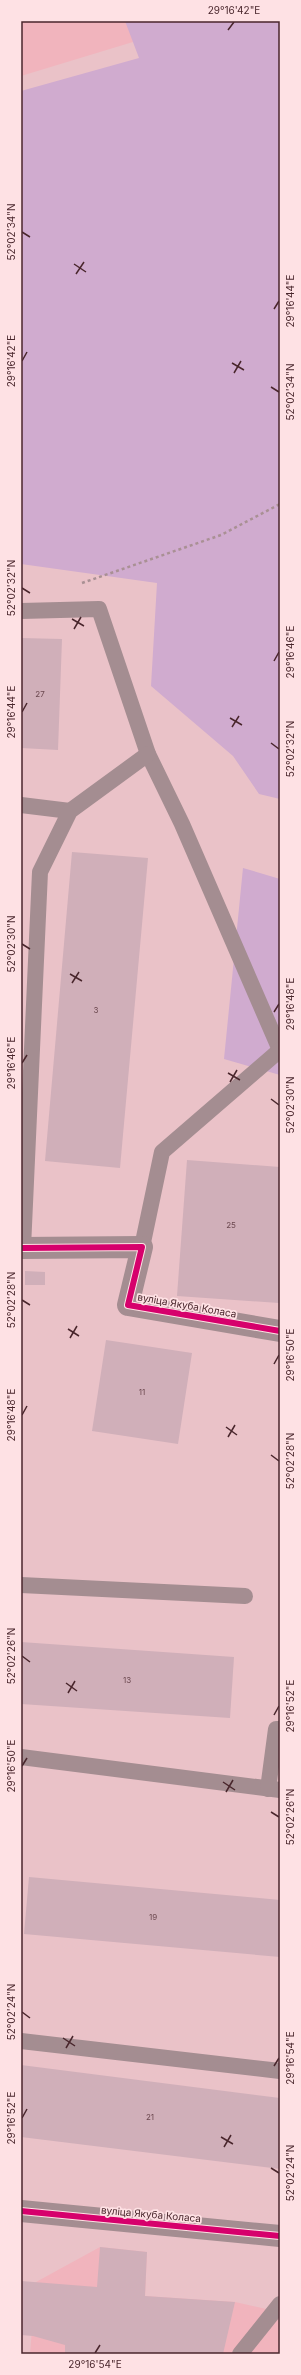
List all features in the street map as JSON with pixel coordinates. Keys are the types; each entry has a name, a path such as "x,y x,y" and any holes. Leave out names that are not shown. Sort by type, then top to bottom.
{"street":[{"path":"22,1248 142,1247"},
{"name":"вуліца Якуба Коласа","path":"142,1247 128,1305 280,1331"},
{"name":"вуліца Якуба Коласа","path":"21,2211 280,2236"}],"lane":[{"path":"21,611 99,609 148,754 182,824 280,1050 162,1152 142,1247"},
{"path":"22,1248 40,872 70,811 148,754"},
{"path":"21,806 70,811"},
{"path":"21,1585 245,1596"},
{"path":"21,1757 274,1789 276,1729 280,1729"},
{"path":"21,2041 280,2071"},
{"path":"240,2354 280,2304"}],"path":[{"path":"80,583 222,535 280,504"}],"shaded area":[{"path":"21,21 150,21 146,38 21,76"},
{"path":"125,21 280,21 280,799 259,794 233,756 151,686 157,583 21,564 21,91 139,58"},
{"path":"243,868 280,879 280,1075 224,1059"},
{"path":"100,2247 147,2252 145,2296 235,2302 280,2312 280,2354 30,2354 36,2282"}],"building":[{"path":"21,638 62,639 58,750 21,748"},
{"path":"72,852 148,858 120,1168 45,1161"},
{"path":"187,1160 280,1167 279,1303 177,1296"},
{"path":"25,1271 45,1272 45,1285 25,1285"},
{"path":"106,1340 192,1353 178,1444 92,1431"},
{"path":"21,1642 234,1657 230,1718 21,1704"},
{"path":"29,1877 280,1900 280,1957 24,1934"},
{"path":"21,2065 280,2098 280,2169 21,2137"},
{"path":"100,2247 147,2252 145,2296 235,2302 223,2354 65,2354 65,2345 33,2336 21,2335 21,2281 97,2287"}],"cycle path":[{"path":"21,1248 142,1247 128,1305 280,1331"},
{"path":"21,2211 280,2236"}]}
